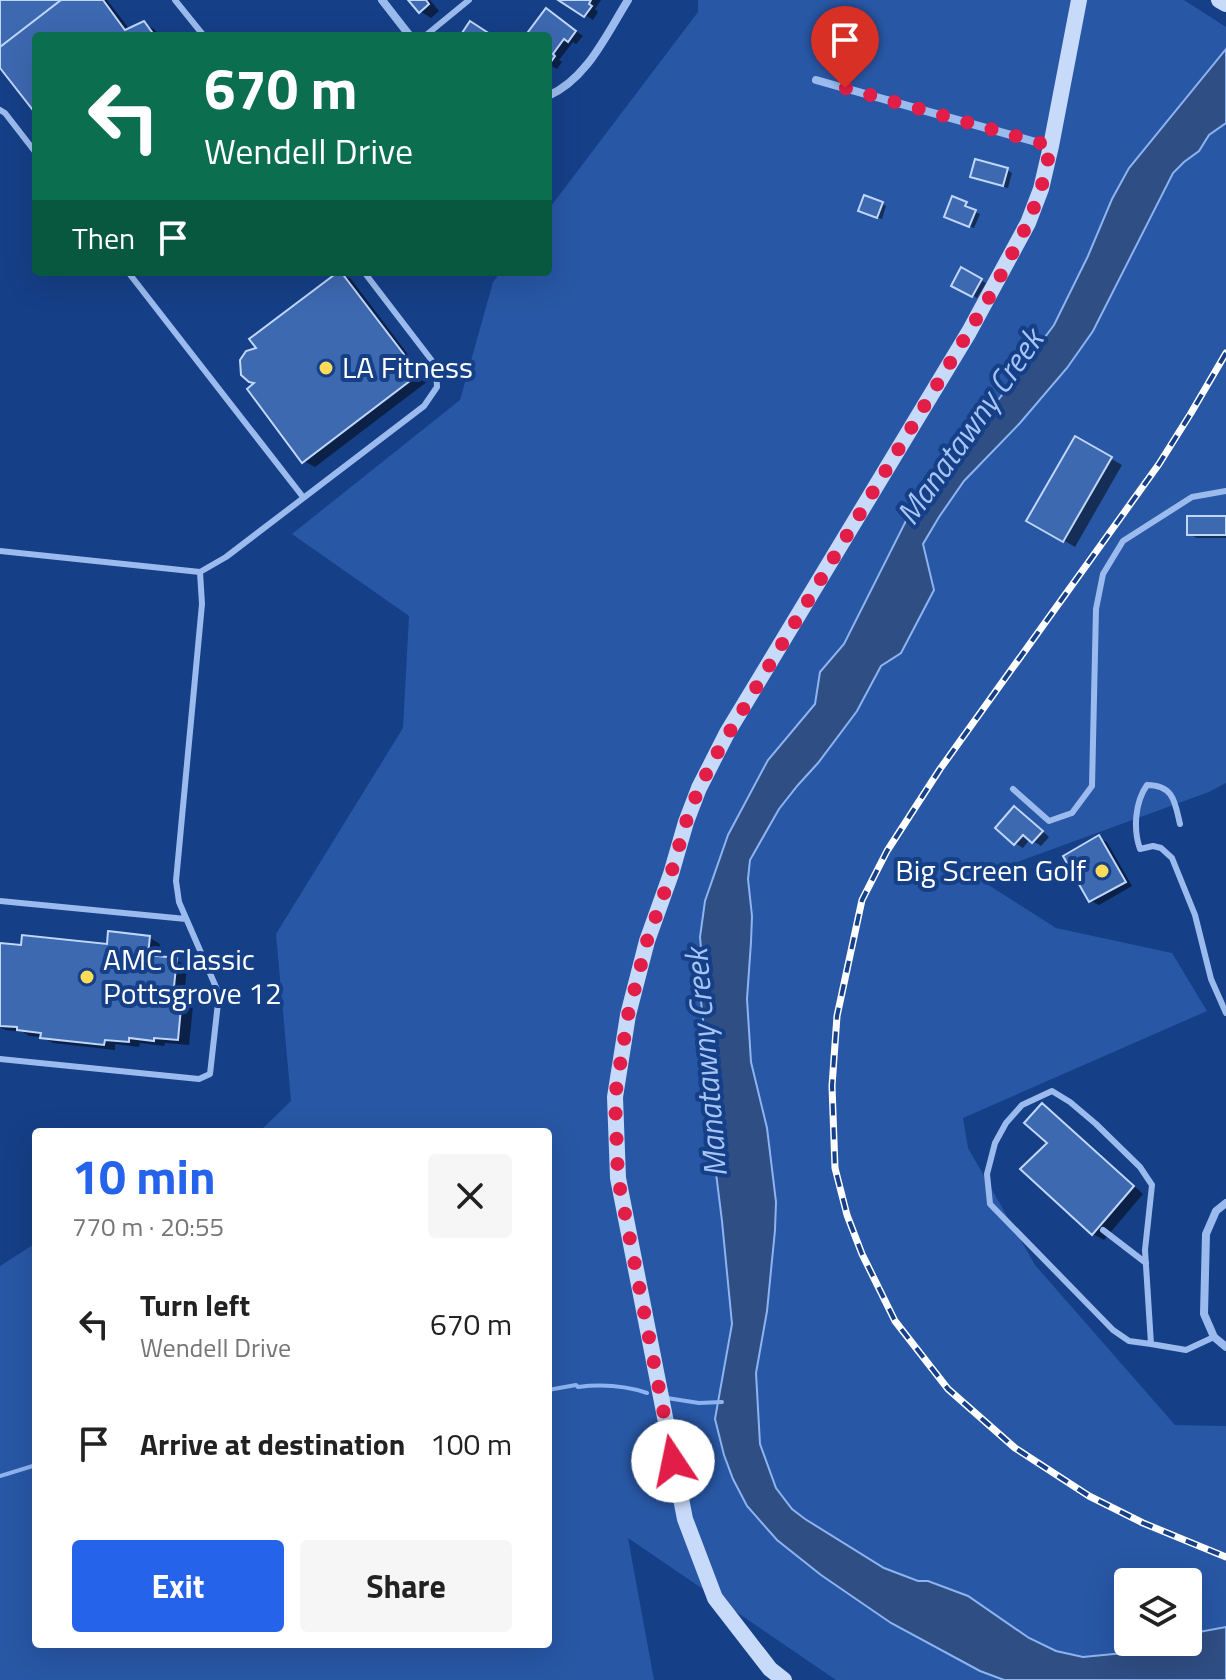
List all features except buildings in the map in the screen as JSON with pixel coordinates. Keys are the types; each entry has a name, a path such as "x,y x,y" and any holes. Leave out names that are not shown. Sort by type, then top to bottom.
{"street":[{"path":"382,0 407,32"},
{"path":"552,94 563,89 587,65 628,0"},
{"path":"784,1680 770,1669 715,1598 685,1519 618,1178 615,1097 628,1015 647,941 699,788 727,733 990,296 1028,223 1041,189 1051,146 1079,0"},
{"path":"1219,0 1226,4"},
{"path":"816,80 1051,146"},
{"path":"1226,1203 1216,1211 1206,1234 1204,1314 1214,1337 1226,1347"}],"lane":[{"path":"175,0 201,32"},
{"path":"430,32 469,0"},
{"path":"0,110 32,148"},
{"path":"131,276 303,497"},
{"path":"0,551 200,572 226,557 424,406 437,387 436,366 367,276"},
{"path":"1013,789 1049,821 1072,813 1092,786 1096,609 1103,574 1123,541 1192,497 1226,491"},
{"path":"0,1059 199,1079 210,1074 219,994 179,902 176,881 202,604 200,572"},
{"path":"1180,824 1175,799 1157,785 1147,785 1141,793 1137,813 1137,843 1140,849 1161,848 1172,858 1195,915 1211,979 1226,1013"},
{"path":"0,901 186,919"},
{"path":"1151,1344 1145,1250 1152,1185 1140,1167 1070,1102 1052,1091 1022,1105 1006,1123 995,1143 987,1174 990,1204 1113,1330 1129,1341 1186,1350 1214,1337"},
{"path":"1103,1230 1146,1263"}],"shaded area":[{"path":"698,0 1184,0 1226,27 1226,783 1209,792 976,877 1056,928 1172,953 1207,1011 963,1118 968,1148 1035,1265 1175,1425 1226,1426 1226,1680 836,1680 628,1538 654,1680 0,1680 0,1266 32,1246 32,1648 552,1648 552,1128 263,1128 291,1101 276,934 403,728 409,616 292,534 460,400 493,282 498,276 552,276 552,205 698,12"}],"water":[{"name":"Manatawny Creek","path":"1226,49 1226,123 1209,135 1199,151 1173,173 1093,331 1067,368 964,481 939,517 923,544 934,590 901,653 881,666 857,711 779,809 750,860 748,879 752,916 747,999 751,1062 767,1128 776,1202 767,1311 756,1373 760,1444 776,1488 792,1509 805,1519 884,1568 968,1596 1029,1638 1056,1651 1083,1657 1114,1654 1202,1656 1202,1631 1226,1627 1226,1680 1004,1680 980,1671 891,1623 821,1575 777,1540 747,1506 733,1479 715,1419 732,1324 703,1069 700,937 705,901 728,835 768,760 815,704 820,672 844,644 924,485 978,427 1054,325 1129,168"}],"waterway":[{"path":"552,1389 604,1385 647,1393"},
{"path":"667,1398 699,1403 722,1402"},
{"path":"0,1476 32,1466"}],"railway":[{"path":"1226,353 1159,464 940,769 887,851 862,900 837,1016 832,1086 835,1168 847,1215 862,1254 895,1321 948,1389 1015,1448 1089,1496 1143,1523 1226,1557"}],"place":[{"name":"LA Fitness","path":"326,368"},
{"name":"Big Screen Golf","path":"1102,871"},
{"name":"AMC Classic Pottsgrove 12","path":"87,977"}],"route":[{"path":"673,1461 618,1178 615,1097 628,1015 647,941 699,788 727,733 990,296 1028,223 1041,189 1051,146 845,88"}]}
